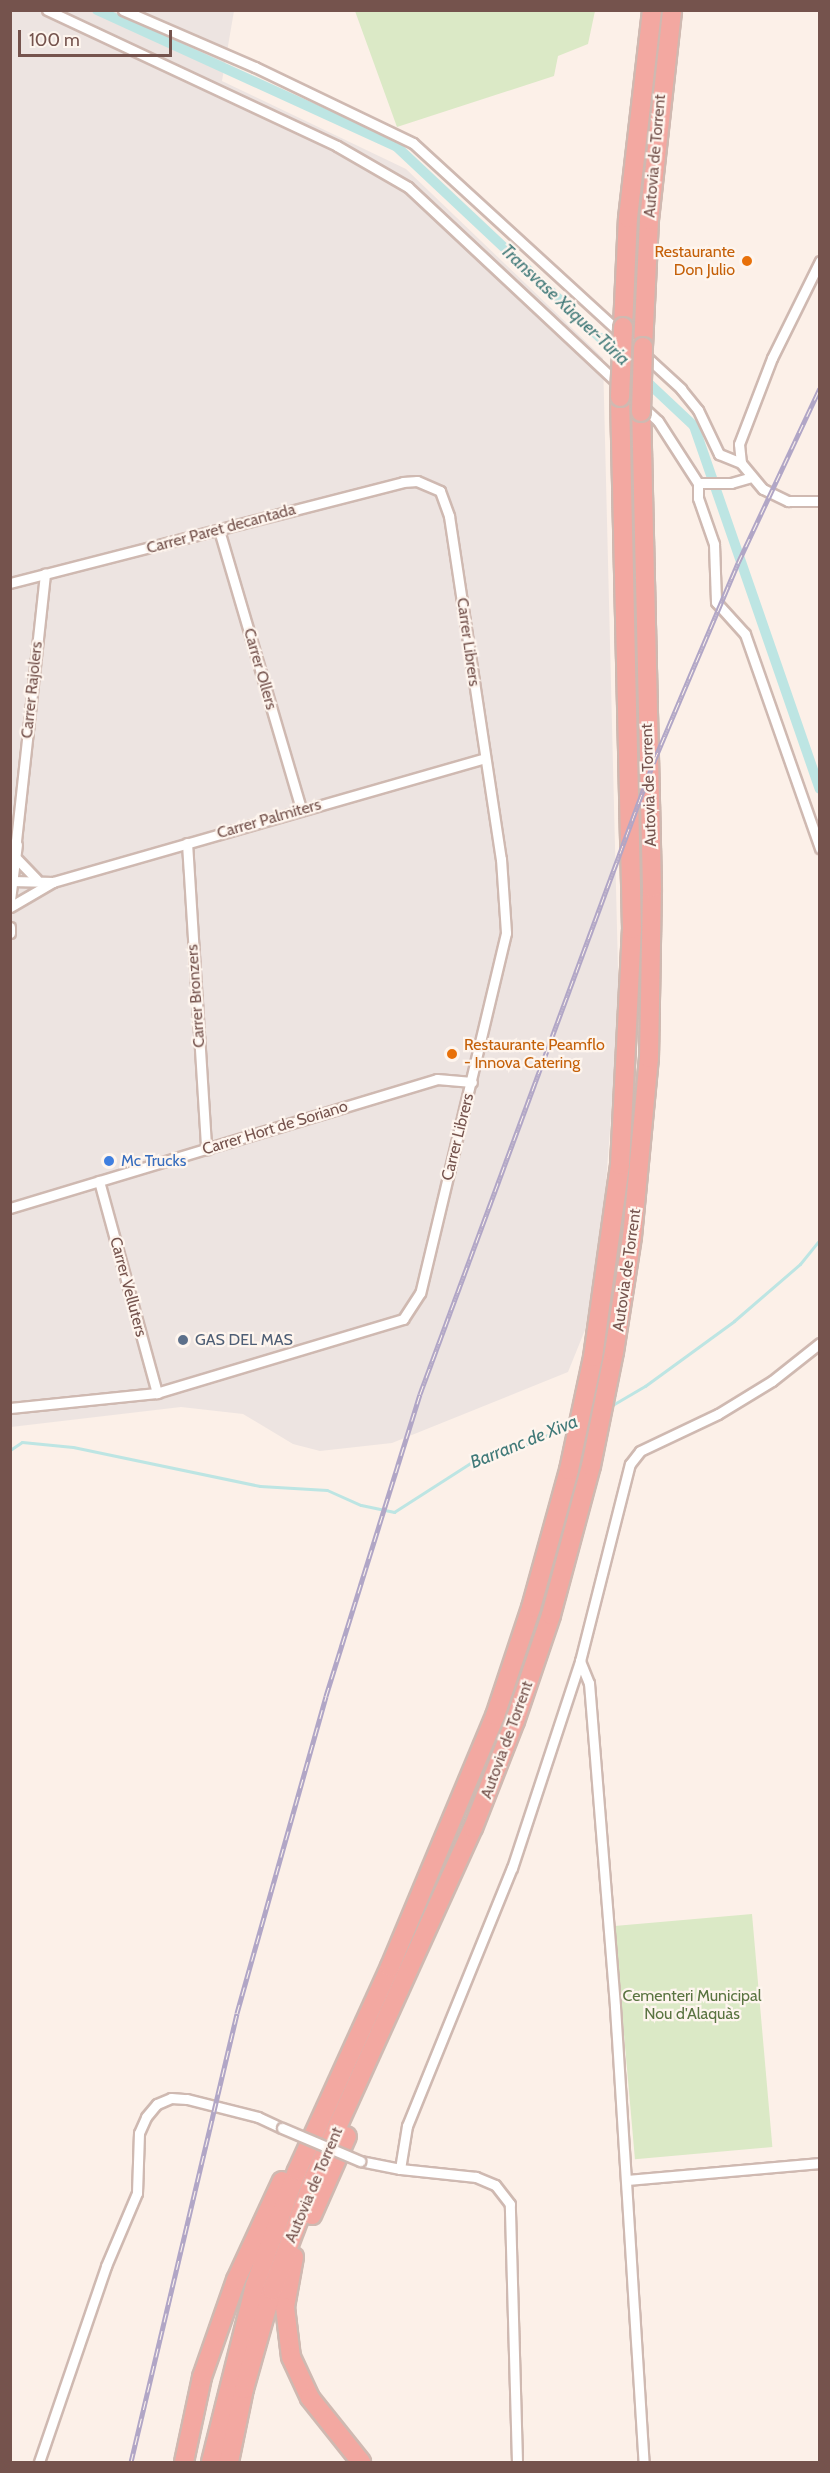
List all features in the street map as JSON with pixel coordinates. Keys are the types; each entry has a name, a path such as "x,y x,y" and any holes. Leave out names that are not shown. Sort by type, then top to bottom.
{"highway":[{"name":"Autovia de Torrent","path":"211,2463 255,2285 293,2181 453,1819 495,1716 527,1619 568,1470 593,1356 620,1165 632,941 620,397 628,218 652,10"},
{"name":"Autovia de Torrent","path":"229,2463 244,2389 272,2290 314,2178 459,1860 515,1721 551,1615 591,1466 614,1352 633,1237 649,1058 652,888 640,412 649,220 672,10"},
{"path":"361,2463 310,2398 291,2356 285,2307 292,2259 480,1833 515,1721"},
{"path":"184,2463 202,2377 236,2280 416,1891 453,1819"}],"street":[{"path":"47,10 337,146 408,187 658,421 698,483 698,498 714,544 716,602 745,634 819,848"},
{"path":"123,10 265,72 413,143 681,389 698,410 718,454 741,463"},
{"path":"819,261 743,425 739,444 741,463 749,478 763,489 788,501 819,501"},
{"path":"698,483 731,483 749,478"},
{"name":"Carrer Paret decantada","path":"10,583 404,482 417,481 431,486"},
{"name":"Carrer Librers","path":"10,1408 157,1393 403,1319 420,1293 506,933 501,859 449,516 445,498 431,486"},
{"name":"Carrer Ollers","path":"219,530 301,809"},
{"name":"Carrer Rajolers","path":"10,900 45,574"},
{"name":"Carrer Palmiters","path":"10,907 53,882 485,758"},
{"name":"Carrer Bronzers","path":"187,843 206,1149"},
{"path":"14,858 36,879"},
{"name":"Carrer Palmiters","path":"13,881 36,879 53,882"},
{"path":"10,927 10,933"},
{"name":"Carrer Hort de Soriano","path":"10,1208 437,1079 472,1082"},
{"name":"Carrer Velluters","path":"99,1181 157,1393"},
{"path":"400,2169 416,2098 512,1868 580,1661 621,1488 640,1451 718,1414 772,1381 819,1343"},
{"path":"580,1661 589,1683 627,2180 644,2463"},
{"path":"39,2463 106,2265 137,2193 140,2133 146,2117 157,2104 171,2098 187,2099 246,2114 360,2161 400,2169 476,2177 495,2185 510,2204 517,2463"},
{"path":"627,2180 819,2163"}],"shaded area":[{"path":"10,11 234,11 222,81 406,169 603,358 619,1009 603,1223 585,1330 568,1372 392,1443 320,1451 293,1444 243,1414 181,1407 11,1427"}],"green space":[{"path":"355,10 595,11 588,44 558,56 554,76 397,127"},
{"name":"Cementeri Municipal Nou d'Alaquàs","path":"752,1914 772,2147 635,2159 615,1926"}],"waterway":[{"name":"Transvase Xùquer-Tùria","path":"97,10 397,147 694,426 820,789"},
{"name":"Barranc de Xiva","path":"609,1407 645,1386 734,1321 800,1264 820,1239"},
{"name":"Barranc de Xiva","path":"10,1450 22,1442 73,1447 260,1486 327,1490 361,1505 394,1512 478,1458 517,1448 571,1425"}],"railway":[{"path":"131,2462 237,2013 326,1696 420,1394 654,761 738,563 820,388"}],"place":[{"name":"Restaurante Don Julio","path":"747,261"},
{"name":"Restaurante Peamflo - Innova Catering","path":"452,1054"},
{"name":"Mc Trucks","path":"109,1161"},
{"name":"GAS DEL MAS","path":"183,1340"}]}
